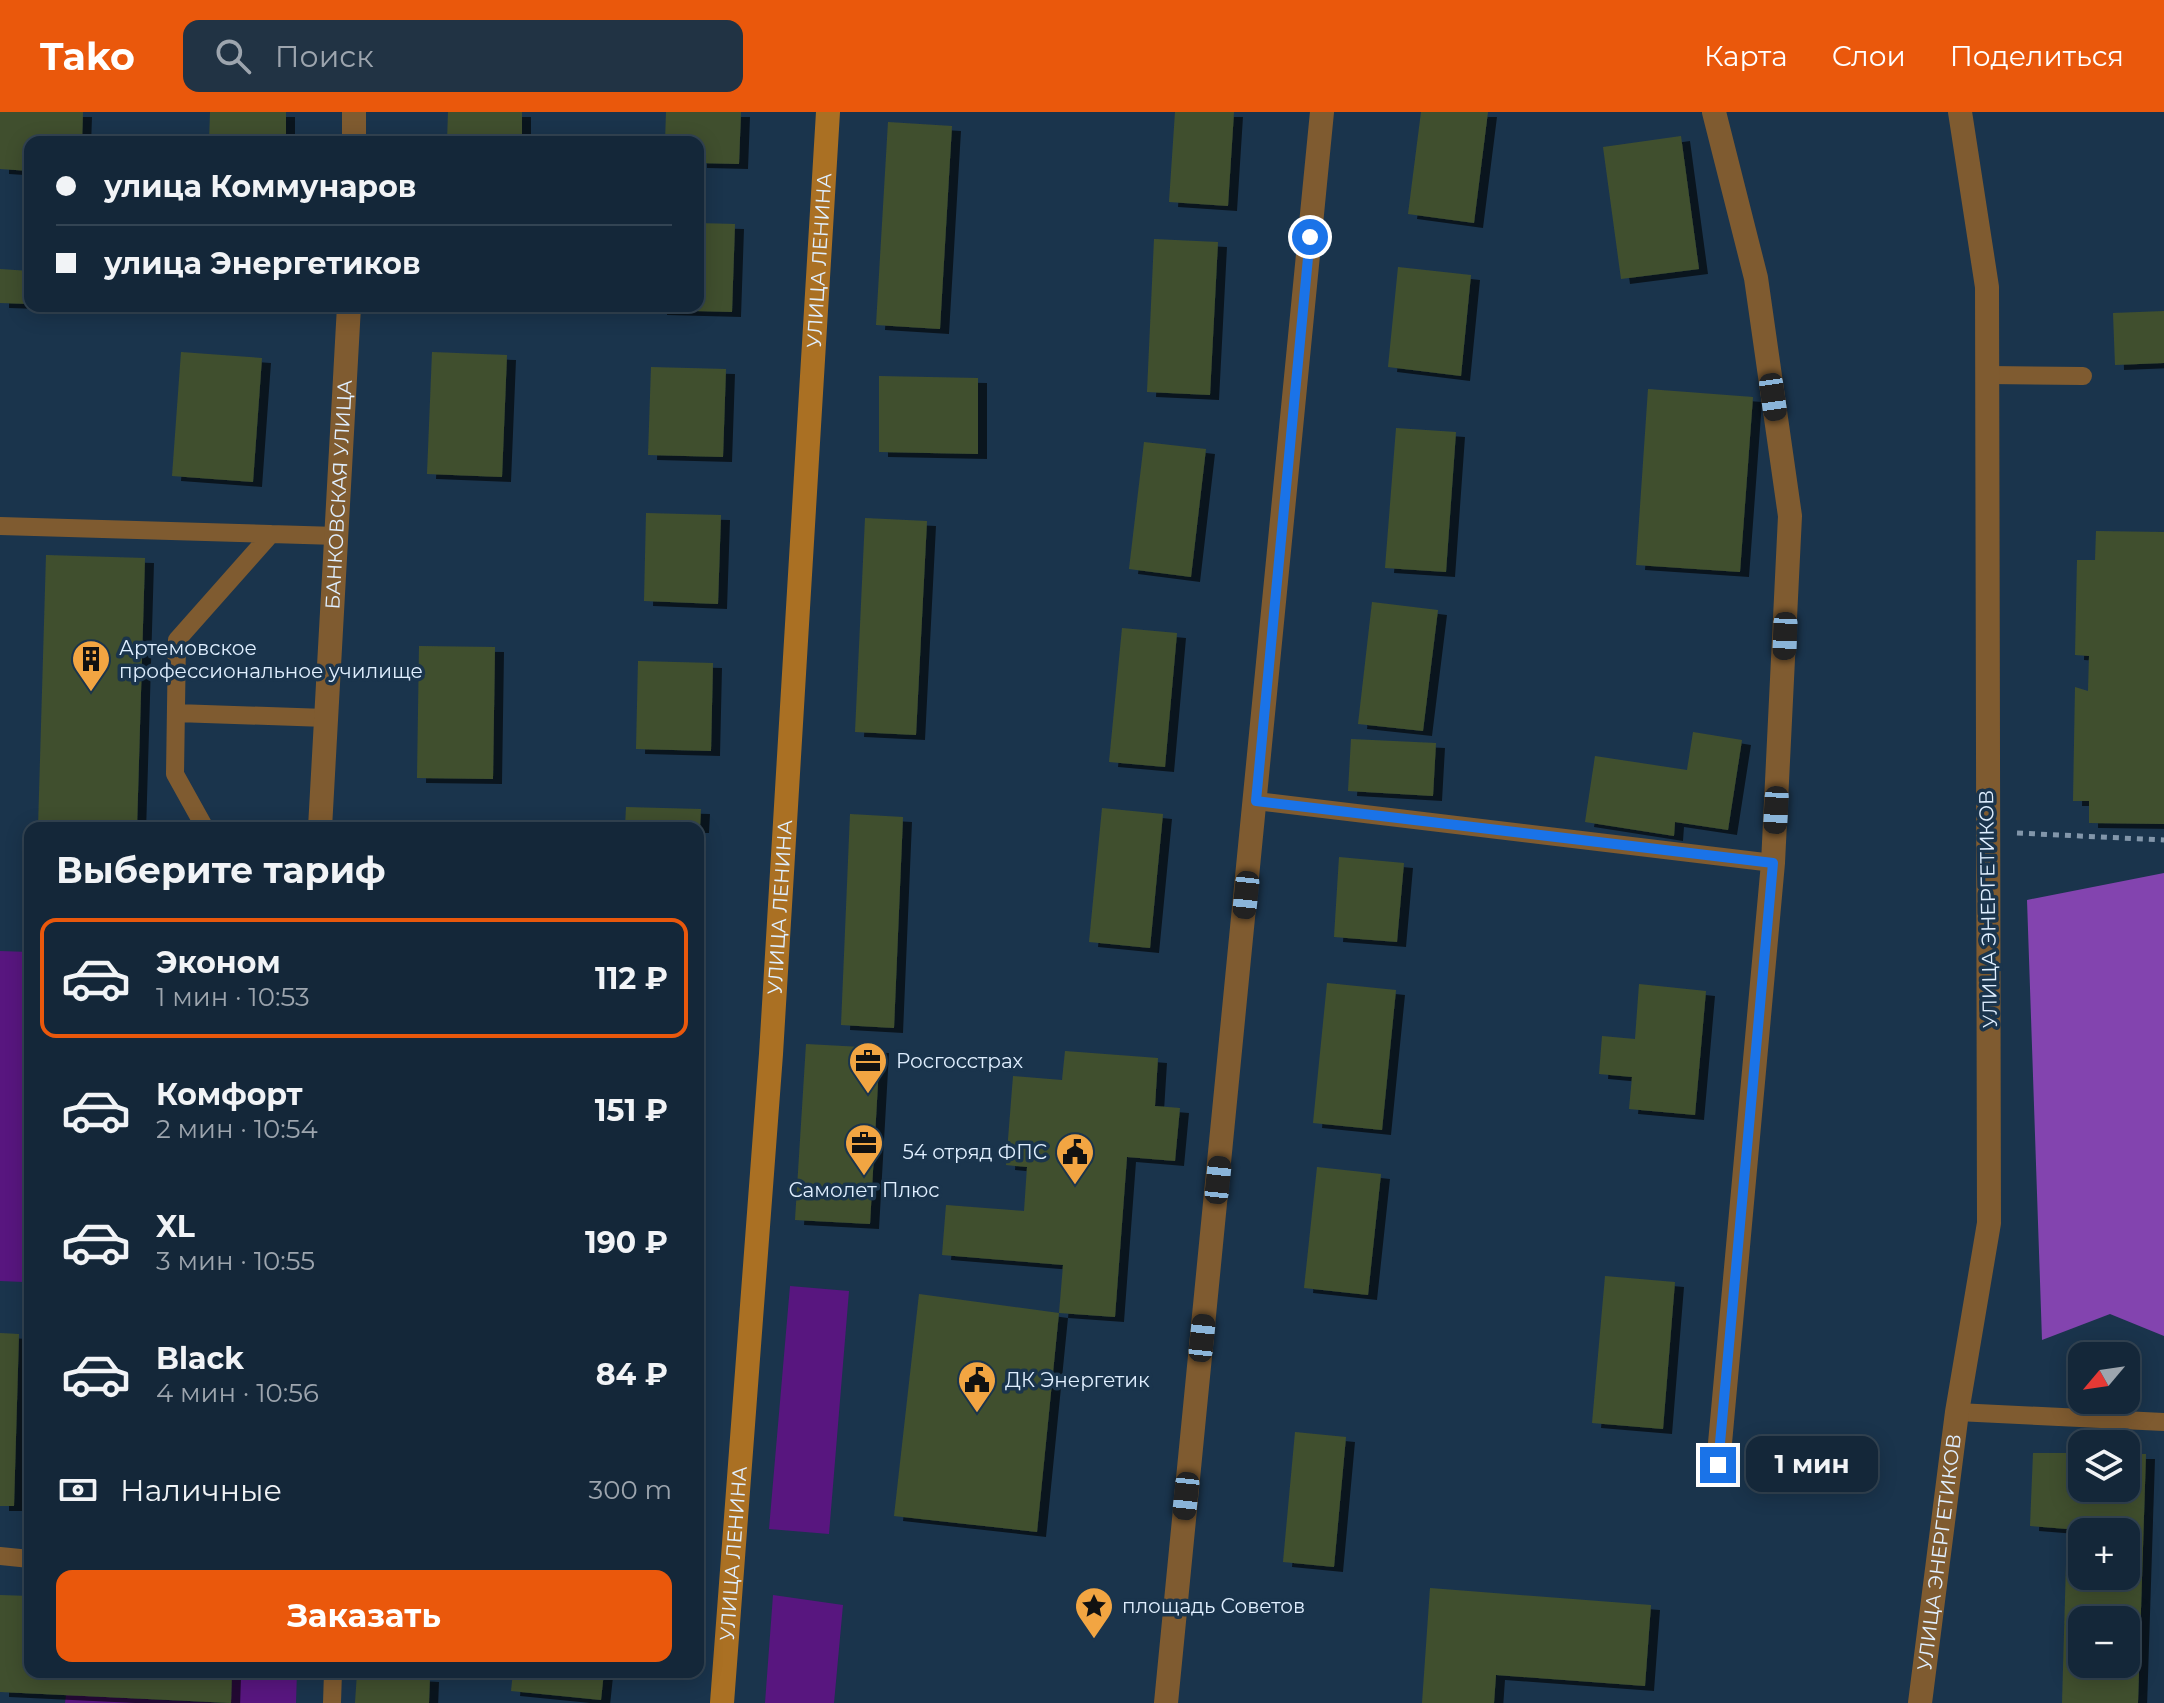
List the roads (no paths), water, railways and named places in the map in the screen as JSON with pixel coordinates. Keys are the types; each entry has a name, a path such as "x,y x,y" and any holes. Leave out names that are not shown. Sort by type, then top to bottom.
{"street":[{"path":"354,112 354,136"},
{"name":"УЛИЦА ЛЕНИНА","path":"722,1703 771,1054 828,112"},
{"path":"1166,1703 1322,112"},
{"path":"1714,112 1756,278 1790,516 1773,863 1718,1465"},
{"name":"УЛИЦА ЭНЕРГЕТИКОВ","path":"1920,1703 1957,1412 1989,1223 1987,287 1960,112"},
{"name":"БАНКОВСКАЯ УЛИЦА","path":"320,822 349,312"}],"lane":[{"path":"1989,375 2083,376"},
{"path":"0,526 337,536"},
{"path":"202,822 175,774 177,640 271,534"},
{"path":"176,713 326,718"},
{"path":"1256,801 1773,863"},
{"path":"1957,1412 2164,1422"},
{"path":"0,1556 24,1558"},
{"path":"332,1703 333,1678"}],"place":[{"name":"Артемовское профессиональное училище","path":"91,693"},
{"name":"Росгосстрах","path":"868,1095"},
{"name":"Самолет Плюс","path":"864,1177"},
{"name":"54 отряд ФПС","path":"1075,1186"},
{"name":"ДК Энергетик","path":"977,1414"},
{"name":"площадь Советов","path":"1094,1640"}]}
